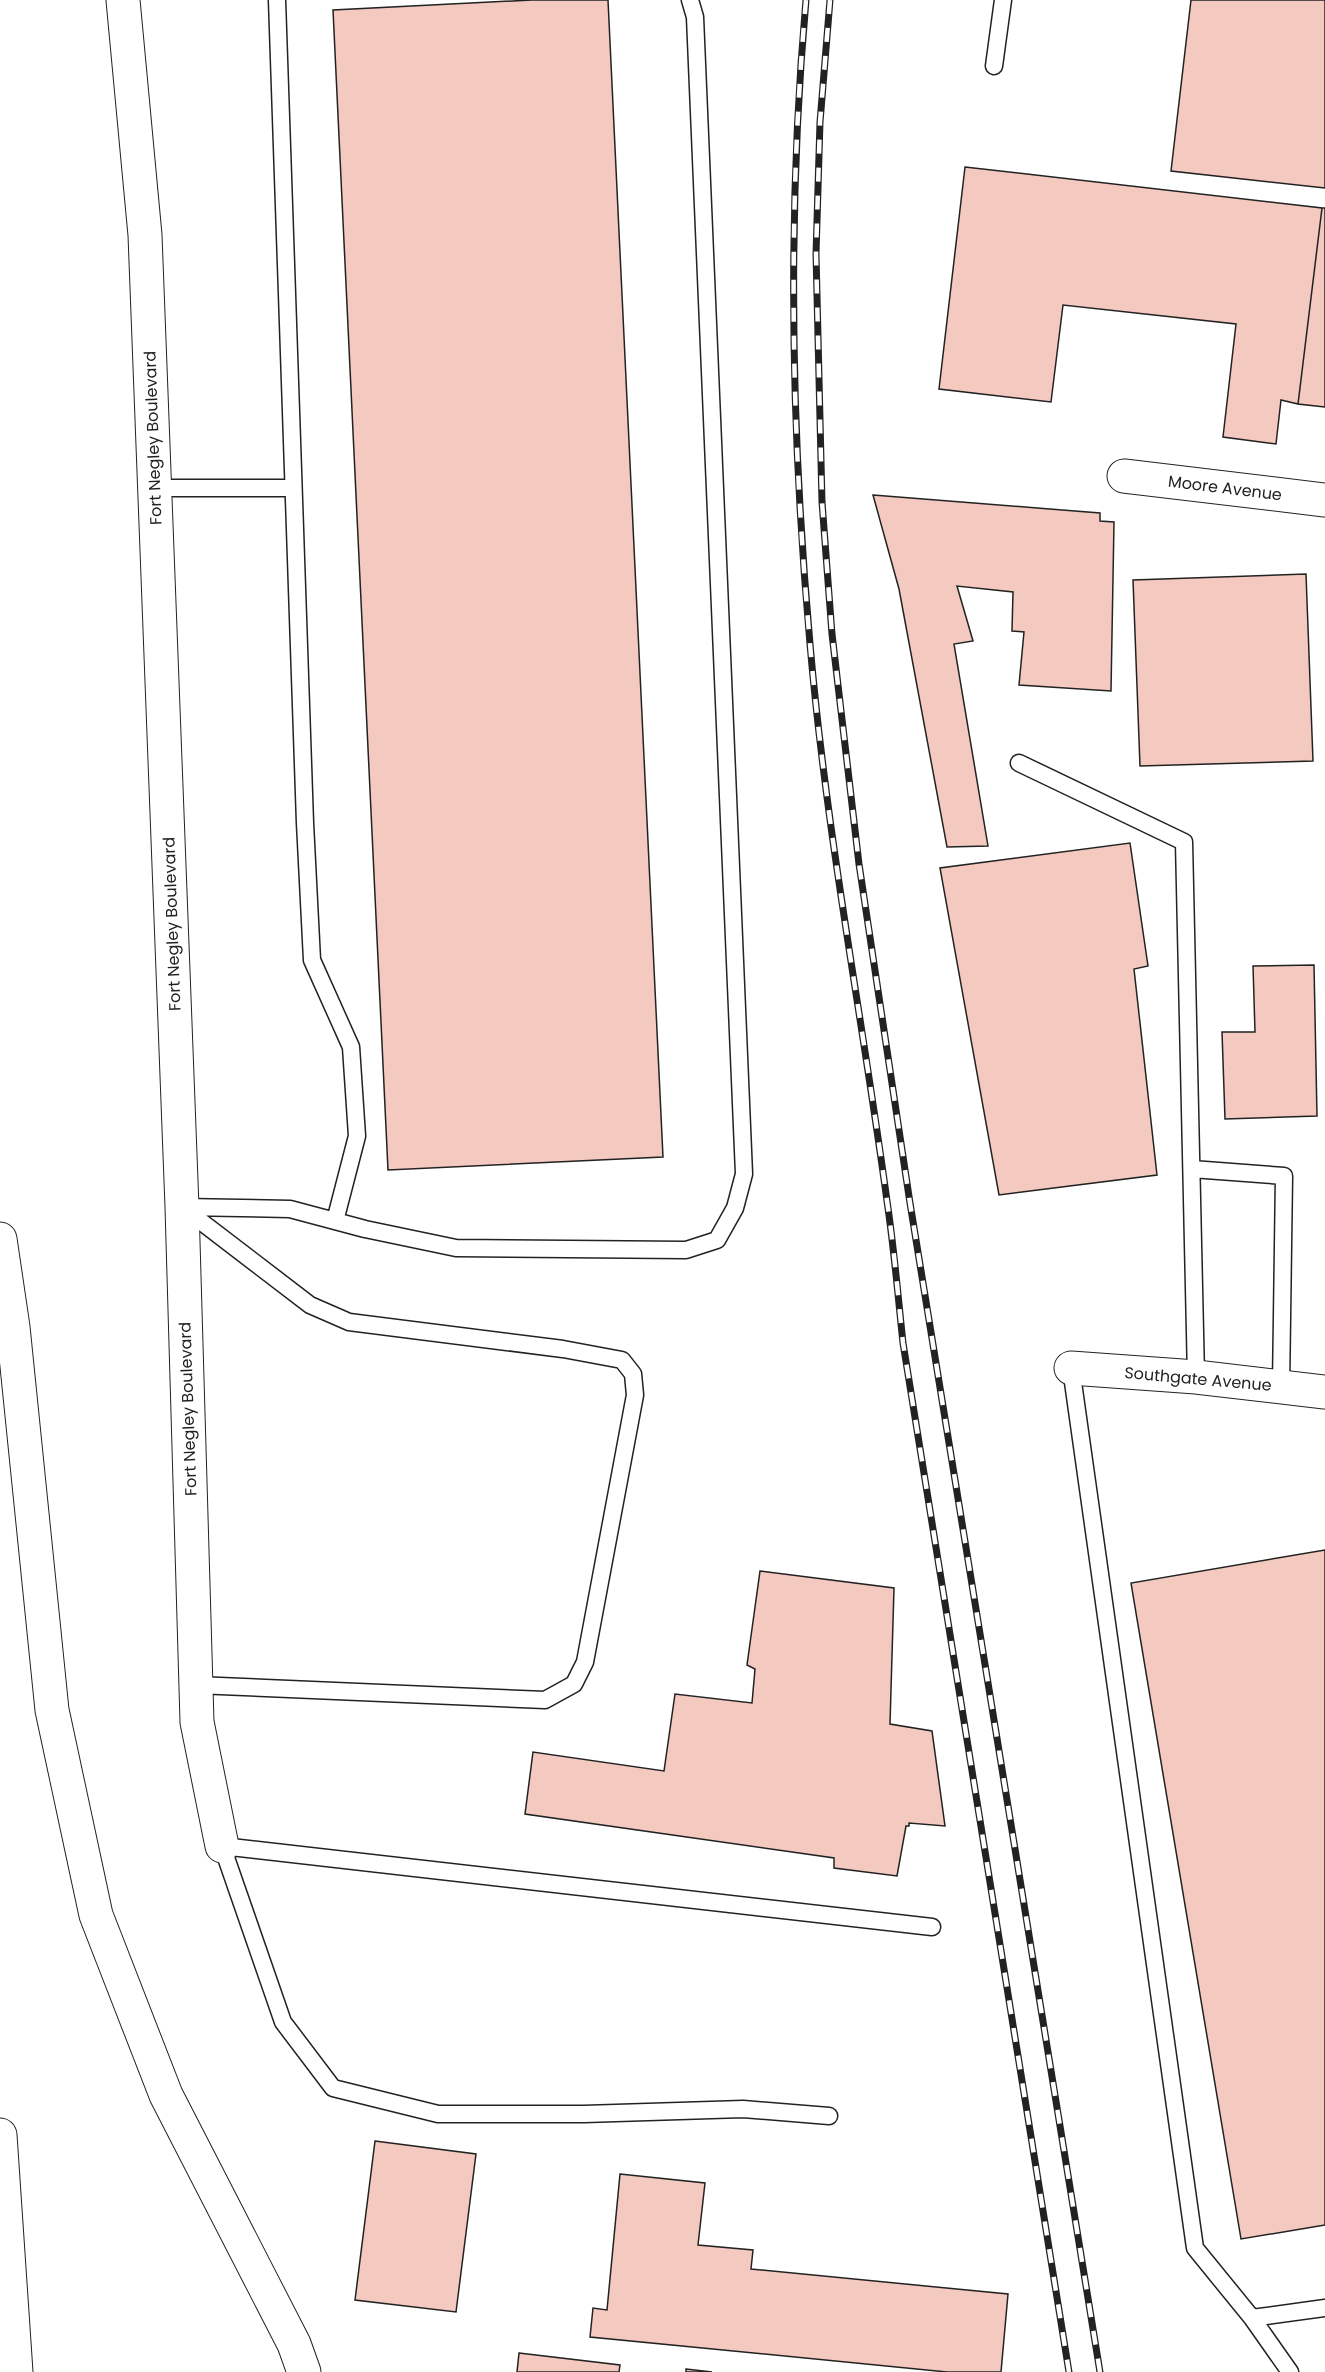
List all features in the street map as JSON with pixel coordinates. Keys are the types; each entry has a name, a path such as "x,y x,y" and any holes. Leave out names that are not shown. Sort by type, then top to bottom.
{"main road":[{"name":"Fort Negley Boulevard","path":"123,0 145,235 182,1207 197,1722 222,1846"},
{"name":"Moore Avenue","path":"1124,476 1325,500"},
{"path":"0,1239 13,1327 52,1710 96,1916 166,2095 294,2344 304,2372"},
{"name":"Southgate Avenue","path":"1071,1368 1196,1377 1325,1392"},
{"path":"0,2135 16,2372"}],"lane":[{"path":"277,0 305,823 312,960 351,1047 357,1136 335,1221"},
{"path":"182,1207 290,1209 456,1248 686,1250 717,1240 735,1208 744,1174 695,16 690,0"},
{"path":"994,66 1003,0"},
{"path":"155,488 294,488"},
{"path":"1018,763 1184,842 1196,1377"},
{"path":"1192,1169 1284,1176 1281,1387"},
{"path":"182,1207 310,1305 339,1318 349,1322 563,1349 622,1360 633,1374 635,1395 585,1662 574,1684 544,1700 196,1685"},
{"path":"1071,1368 1195,2248 1252,2318 1290,2372"},
{"path":"830,2116 743,2109 584,2114 438,2114 333,2088 283,2022 222,1846 932,1928"},
{"path":"1252,2318 1325,2308"}],"building":[{"path":"532,0 608,0 663,1157 388,1170 333,10"},
{"path":"1191,0 1325,0 1325,188 1171,171"},
{"path":"965,167 1322,208 1298,404 1281,400 1276,444 1223,437 1236,324 1063,305 1051,402 939,389"},
{"path":"1322,208 1325,208 1325,407 1298,404"},
{"path":"873,495 1100,513 1100,521 1114,522 1111,691 1019,685 1024,632 1012,631 1013,592 957,586 973,641 954,644 988,846 947,847 899,589"},
{"path":"1306,574 1313,761 1140,766 1133,580"},
{"path":"1130,843 1148,966 1134,969 1157,1175 999,1195 940,868"},
{"path":"1314,965 1317,1116 1225,1119 1222,1032 1255,1032 1253,966"},
{"path":"1325,1550 1325,2225 1241,2239 1131,1583"},
{"path":"760,1571 894,1588 890,1724 932,1731 945,1826 909,1823 909,1826 906,1826 897,1876 834,1868 834,1858 525,1814 533,1752 664,1771 675,1694 752,1703 755,1669 747,1665"},
{"path":"375,2141 476,2154 456,2312 355,2300"},
{"path":"620,2174 705,2183 698,2245 753,2250 751,2269 1008,2294 1001,2372 947,2372 590,2337 593,2308 607,2310"},
{"path":"519,2353 620,2365 619,2372 517,2372"},
{"path":"686,2369 712,2372 686,2372"}],"railway":[{"path":"806,0 796,161 795,403 804,564 817,714 825,784 894,1254 903,1343 1069,2372"},
{"path":"830,0 820,122 816,254 822,502 832,634 859,864 910,1203 1100,2372"}]}
